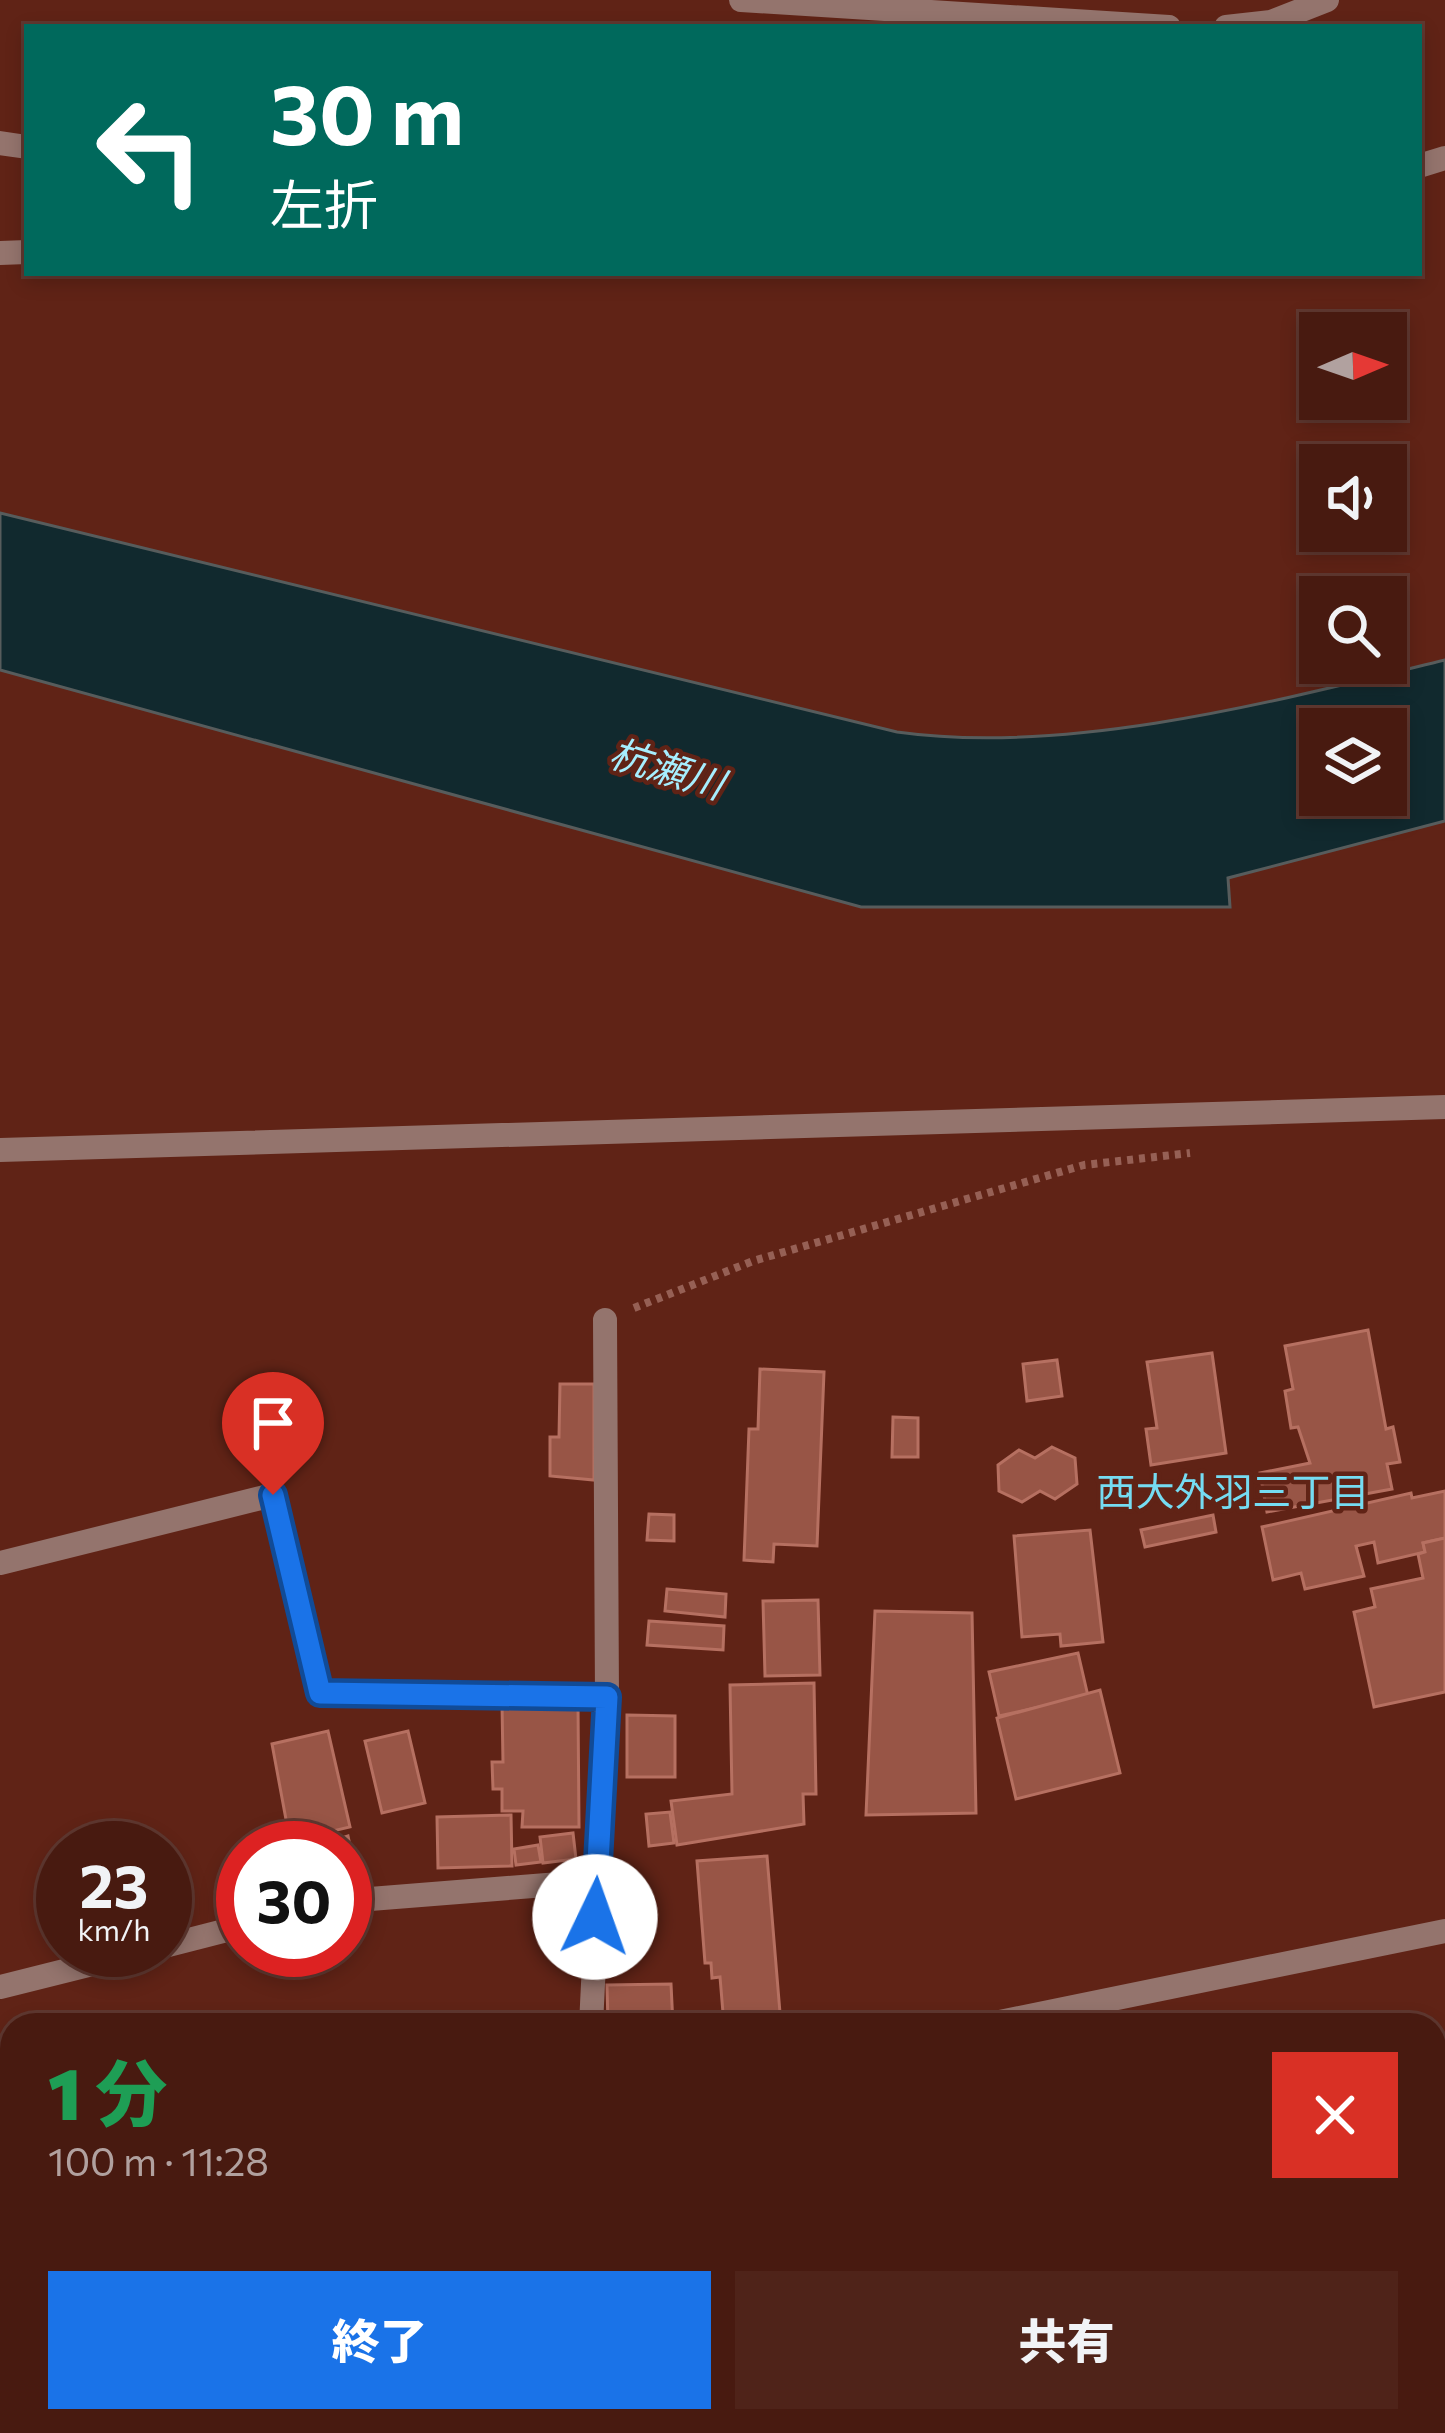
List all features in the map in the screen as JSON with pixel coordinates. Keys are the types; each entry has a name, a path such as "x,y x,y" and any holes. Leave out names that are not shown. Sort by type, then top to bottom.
{"street":[{"path":"741,0 1121,24"},
{"path":"1253,24 1271,22 1327,0"},
{"path":"0,1150 1445,1107"},
{"path":"592,2013 607,1697 604,1320"},
{"path":"0,1563 273,1495 320,1693 607,1697"},
{"path":"372,1899 597,1881"},
{"path":"1043,2013 1445,1930"},
{"path":"0,1987 40,1977"}],"path":[{"path":"604,1320 752,1261 1084,1166 1215,1151"}],"water":[{"name":"杭瀬川","path":"0,513 897,732 1032,737 1102,731 1346,684 1407,684 1407,669 1445,660 1445,821 1228,878 1230,907 861,907 0,670"}],"building":[{"path":"1368,1330 1386,1429 1393,1427 1400,1462 1387,1464 1392,1489 1267,1512 1260,1473 1310,1463 1298,1427 1291,1428 1285,1391 1293,1389 1285,1346"},
{"path":"1212,1353 1226,1453 1151,1465 1146,1429 1157,1428 1147,1362"},
{"path":"1057,1360 1062,1396 1027,1401 1023,1364"},
{"path":"760,1369 824,1372 817,1546 774,1544 773,1562 744,1560 749,1429 758,1429"},
{"path":"560,1384 594,1384 594,1480 550,1476 550,1437 559,1437"},
{"path":"893,1417 918,1418 918,1457 892,1457"},
{"path":"1052,1447 1075,1458 1077,1484 1055,1499 1040,1491 1022,1502 999,1491 998,1465 1019,1450 1035,1458"},
{"path":"1445,1491 1445,1538 1423,1543 1425,1552 1378,1563 1374,1542 1356,1546 1364,1576 1305,1589 1301,1573 1273,1580 1262,1527 1411,1493 1412,1498"},
{"path":"649,1514 674,1515 674,1541 647,1540"},
{"path":"1213,1515 1216,1532 1145,1547 1141,1530"},
{"path":"1090,1530 1103,1642 1061,1646 1060,1634 1022,1637 1014,1536"},
{"path":"1445,1538 1445,1692 1374,1707 1354,1612 1375,1607 1371,1589 1423,1578 1418,1554 1425,1552 1423,1543"},
{"path":"667,1589 726,1594 725,1617 665,1611"},
{"path":"818,1600 820,1675 765,1676 763,1601"},
{"path":"875,1611 972,1613 976,1813 866,1815"},
{"path":"649,1621 724,1626 723,1650 647,1645"},
{"path":"1078,1653 1088,1696 999,1716 989,1672"},
{"path":"814,1683 816,1794 803,1794 804,1824 677,1845 671,1801 732,1794 730,1685"},
{"path":"1100,1690 1120,1773 1016,1799 997,1718"},
{"path":"502,1704 578,1704 579,1827 522,1827 523,1811 502,1811 502,1789 493,1789 492,1762 503,1762"},
{"path":"627,1715 675,1716 675,1777 627,1777"},
{"path":"328,1731 349,1821 286,1821 272,1744"},
{"path":"408,1731 425,1803 382,1813 365,1741"},
{"path":"670,1812 674,1843 649,1846 646,1814"},
{"path":"511,1815 512,1866 438,1868 437,1817"},
{"path":"573,1833 576,1859 543,1863 540,1837"},
{"path":"538,1845 541,1862 516,1865 514,1849"},
{"path":"767,1856 780,2013 723,2013 720,1977 712,1978 711,1963 705,1963 697,1861"},
{"path":"671,1984 672,2013 608,2013 607,1985"}],"district":[{"name":"西大外羽三丁目","path":"1233,1492"}],"route":[{"path":"273,1495 320,1693 607,1697 595,1917"}]}
